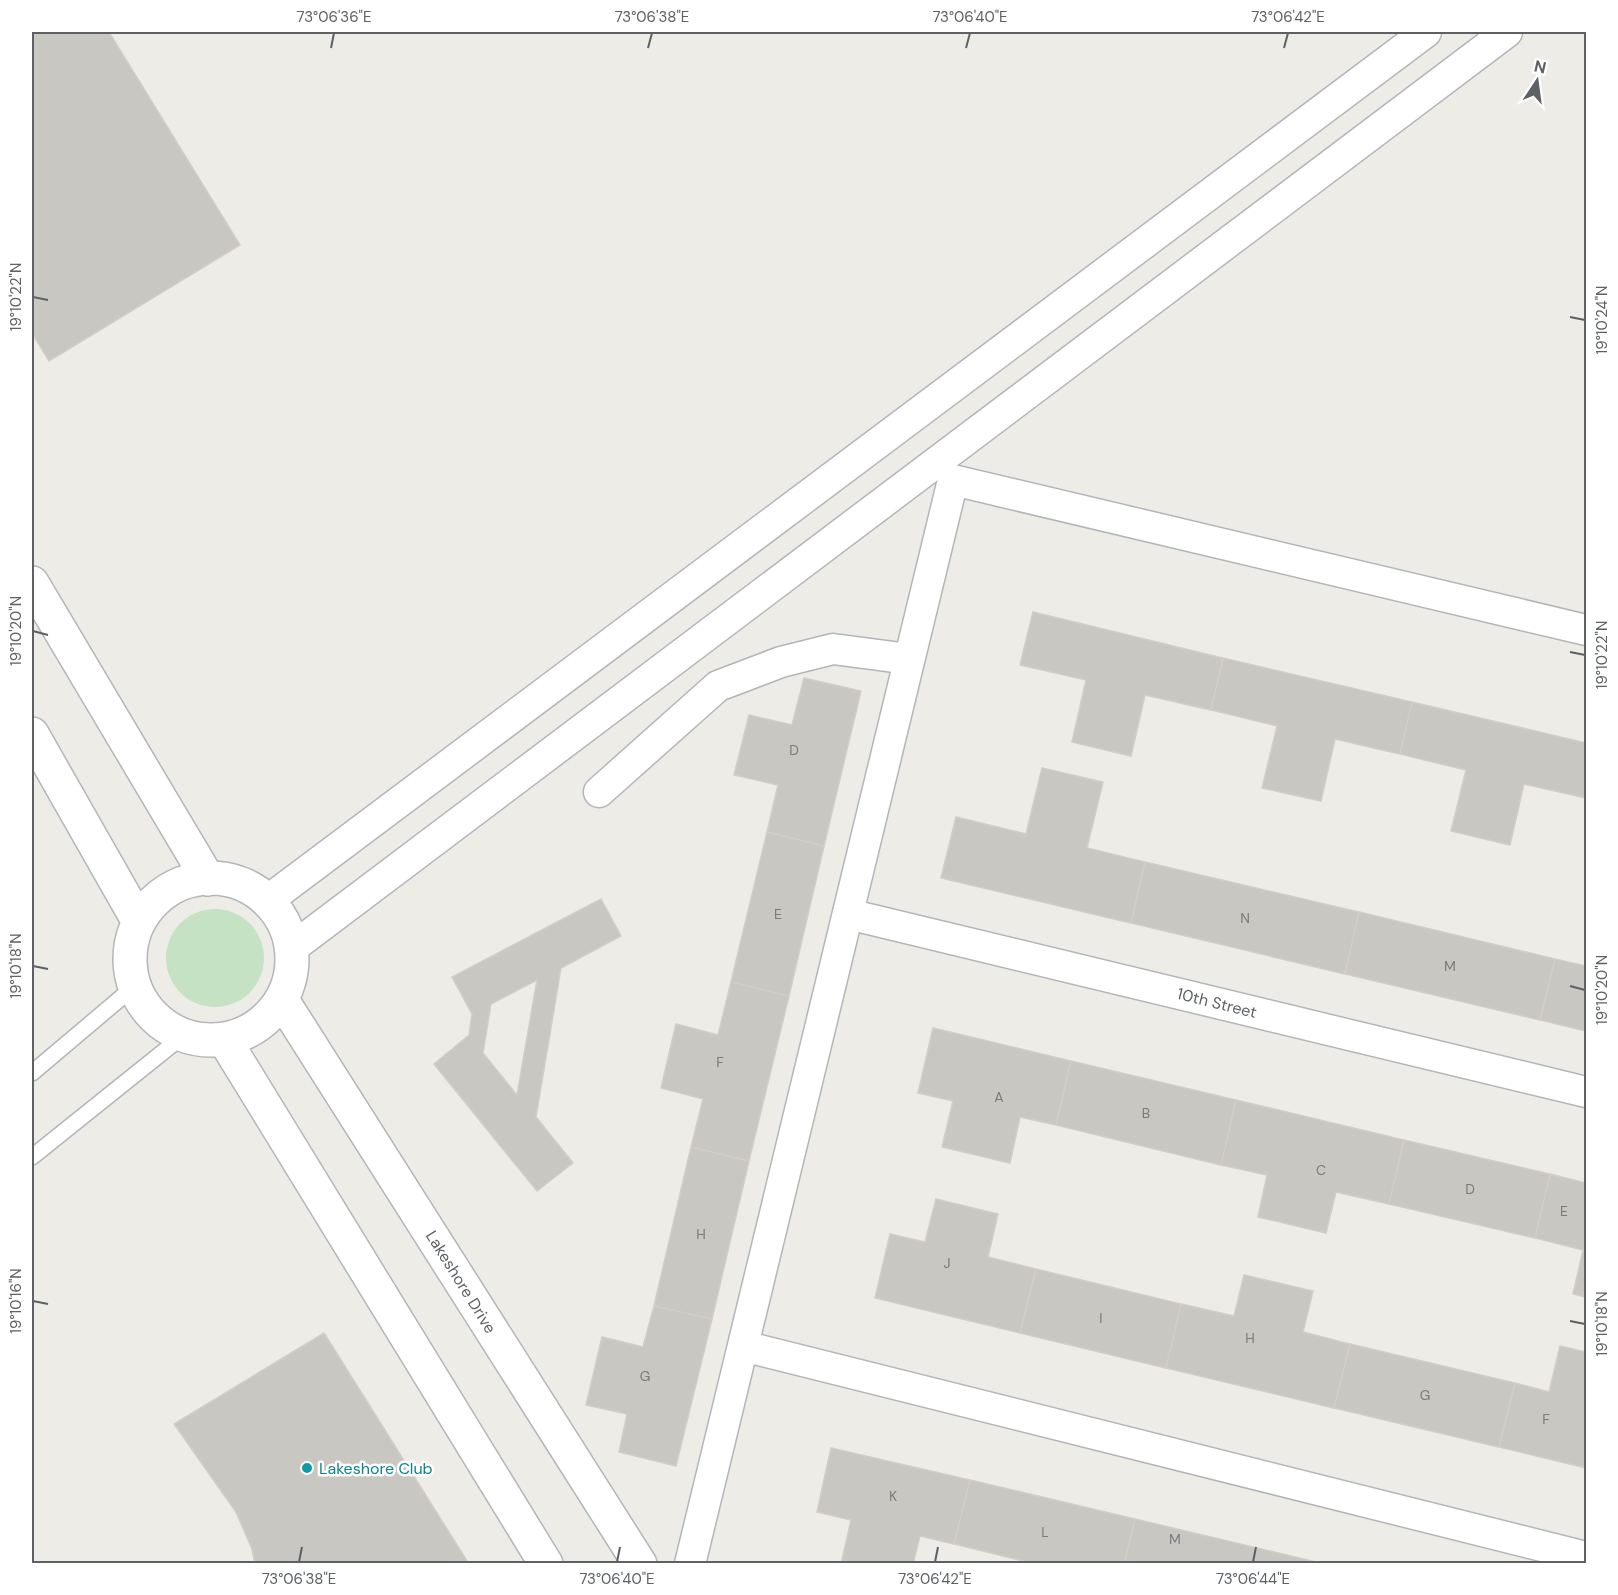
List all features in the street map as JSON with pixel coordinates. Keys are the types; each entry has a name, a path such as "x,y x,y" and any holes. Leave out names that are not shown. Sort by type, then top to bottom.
{"street":[{"path":"267,900 1426,32"},
{"path":"291,948 1507,32"},
{"path":"690,1563 953,480 1587,630"},
{"path":"32,583 208,879"},
{"path":"599,792 718,686 781,662 833,649 909,659"},
{"path":"32,734 139,922"},
{"path":"208,879 230,880 250,888 267,900 283,922 291,948 291,975 282,1000 264,1020 243,1034 224,1039 201,1040 183,1036 155,1018 142,1002 135,986 130,964 131,942 139,922 156,900 180,884 208,879"},
{"name":"10th Street","path":"848,914 1587,1092"},
{"name":"Lakeshore Drive","path":"282,1000 640,1563"},
{"path":"224,1039 546,1563"},
{"path":"743,1346 1587,1557"}],"lane":[{"path":"32,1073 135,986"},
{"path":"32,1157 183,1036"}],"green space":[{"path":"215,909 234,912 250,923 261,939 264,958 261,977 250,993 234,1004 215,1007 196,1004 180,993 169,977 166,958 169,939 180,923 196,912"}],"building":[{"path":"32,32 109,32 240,245 49,361 32,333"},
{"path":"1033,612 1223,658 1211,710 1145,695 1131,756 1072,742 1086,680 1020,665"},
{"path":"1223,658 1412,702 1400,754 1335,739 1321,801 1262,788 1277,726 1211,710"},
{"path":"804,678 861,691 824,846 767,832 778,785 734,775 749,715 792,725"},
{"path":"1412,702 1586,743 1586,798 1524,784 1510,845 1451,831 1466,770 1400,754"},
{"path":"1042,768 1103,782 1087,848 1145,862 1131,923 941,878 956,817 1026,834"},
{"path":"767,832 824,846 789,996 731,982"},
{"path":"1145,862 1359,912 1345,974 1131,923"},
{"path":"601,899 621,936 561,968 536,1117 573,1163 537,1191 434,1064 469,1035 472,1014 452,977","holes":["537,980 517,1095 483,1053 491,1004"]},
{"path":"1359,912 1555,959 1540,1020 1345,974"},
{"path":"1555,959 1586,966 1586,1031 1540,1020"},
{"path":"731,982 789,996 749,1161 691,1147 703,1099 661,1088 676,1024 718,1035"},
{"path":"933,1028 1071,1061 1056,1125 1020,1117 1010,1163 942,1147 953,1101 918,1093"},
{"path":"1071,1061 1236,1100 1221,1165 1056,1125"},
{"path":"1236,1100 1404,1140 1389,1204 1336,1192 1326,1233 1258,1217 1267,1175 1221,1165"},
{"path":"1404,1140 1550,1174 1535,1238 1389,1204"},
{"path":"691,1147 749,1161 712,1319 654,1306"},
{"path":"1550,1174 1586,1183 1586,1297 1573,1294 1583,1250 1535,1238"},
{"path":"936,1199 998,1214 988,1257 1036,1269 1020,1333 875,1298 890,1234 925,1242"},
{"path":"1036,1269 1181,1304 1166,1368 1020,1333"},
{"path":"1244,1275 1313,1291 1303,1332 1350,1344 1334,1408 1166,1368 1181,1304 1234,1316"},
{"path":"654,1306 712,1319 676,1466 619,1452 627,1414 586,1405 602,1337 643,1347"},
{"name":"Lakeshore Club","path":"324,1333 469,1564 255,1564 252,1549 236,1512 174,1424"},
{"path":"1350,1344 1515,1383 1499,1447 1334,1408"},
{"path":"1560,1346 1586,1352 1586,1468 1499,1447 1515,1383 1549,1392"},
{"path":"831,1448 970,1480 954,1544 920,1536 913,1564 841,1564 851,1520 817,1512"},
{"path":"970,1480 1135,1519 1124,1564 1036,1564 954,1544"},
{"path":"1135,1519 1304,1559 1303,1564 1124,1564"},
{"path":"1304,1559 1322,1564 1303,1564"}],"place":[{"name":"Lakeshore Club","path":"307,1468"}]}
